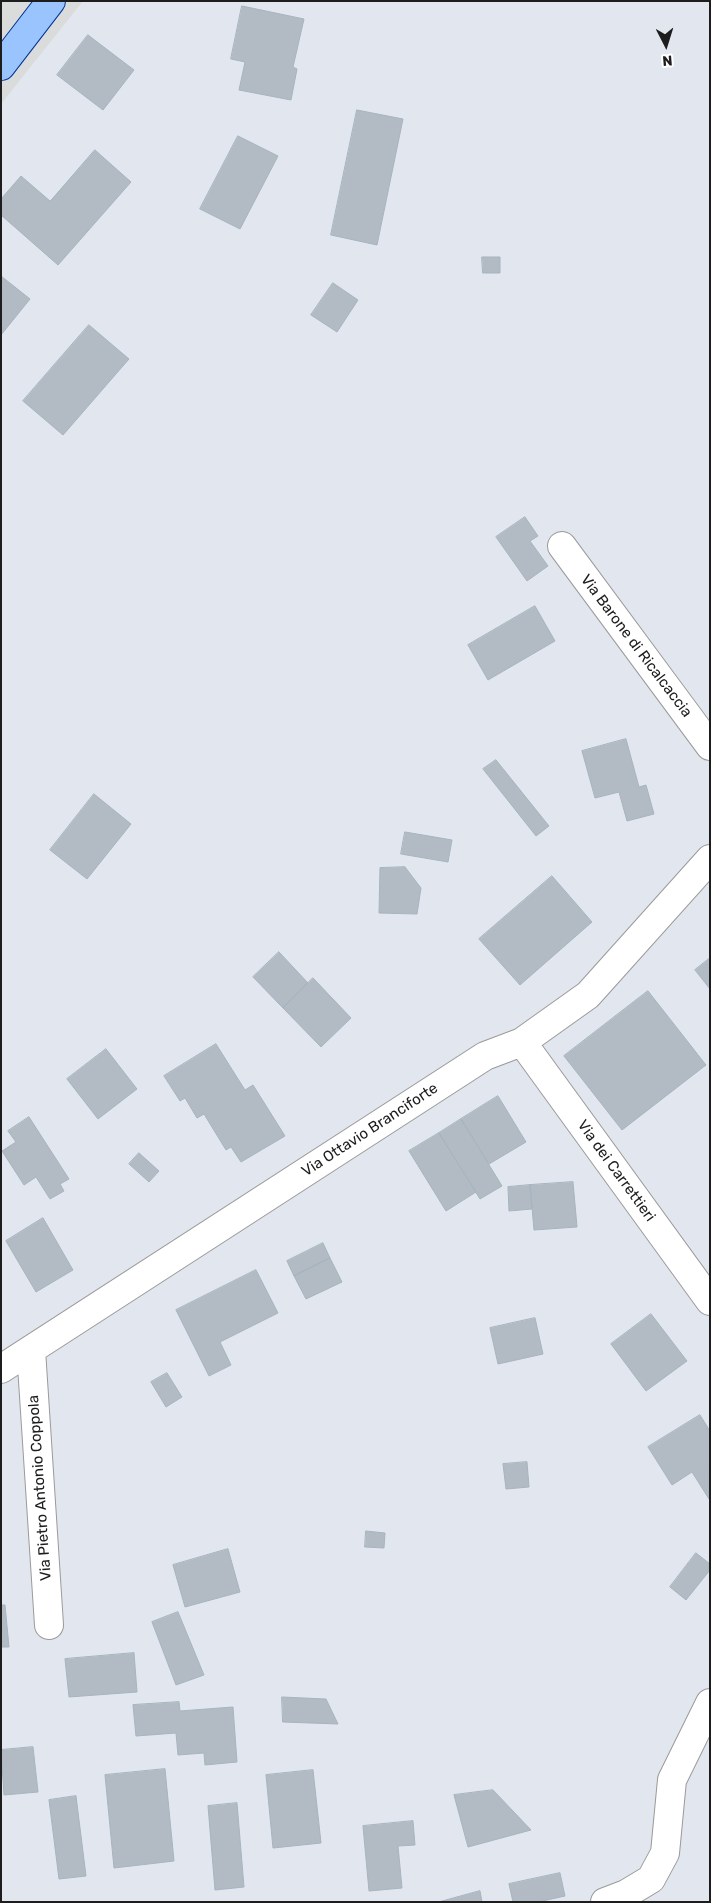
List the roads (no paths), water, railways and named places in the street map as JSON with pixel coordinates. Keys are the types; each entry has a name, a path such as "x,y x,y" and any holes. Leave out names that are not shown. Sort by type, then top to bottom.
{"main road":[{"path":"1,66 51,1"}],"street":[{"name":"Via Barone di Ricalcaccia","path":"562,546 710,746"},
{"name":"Via Ottavio Branciforte","path":"1,1370 485,1056 522,1042 588,995 710,859"},
{"name":"Via dei Carrettieri","path":"522,1042 710,1301"},
{"name":"Via Pietro Antonio Coppola","path":"31,1350 48,1625"},
{"path":"605,1902 626,1894 651,1879 665,1853 672,1780 710,1703"}]}
